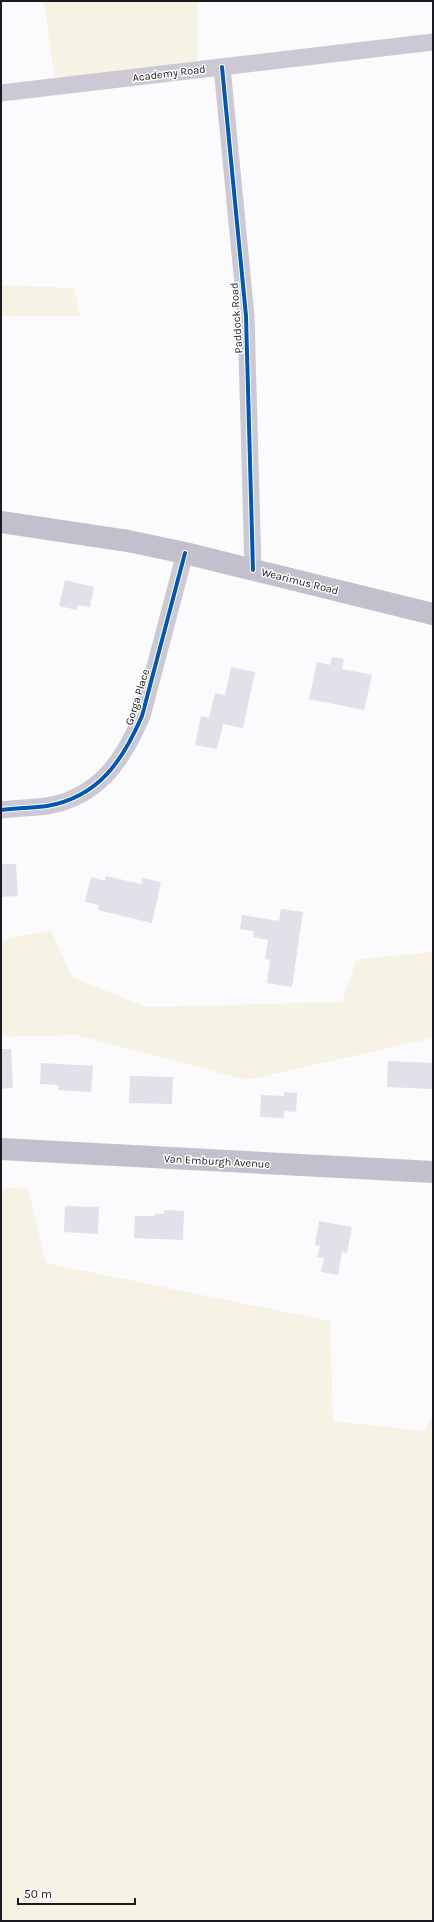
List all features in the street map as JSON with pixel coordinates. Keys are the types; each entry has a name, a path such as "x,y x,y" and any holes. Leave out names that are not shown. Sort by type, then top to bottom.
{"street":[{"name":"Academy Road","path":"1,93 433,42"},
{"name":"Paddock Road","path":"222,67 246,316 253,570"},
{"name":"Wearimus Road","path":"1,522 128,541 185,553 433,614"},
{"name":"Gorga Place","path":"1,810 48,806 70,799 90,790 105,778 121,758 132,740 142,716 185,553"},
{"name":"Van Emburgh Avenue","path":"1,1149 433,1172"}],"shaded area":[{"path":"44,1 198,1 197,75 56,89"},
{"path":"1,285 74,288 80,316 1,316"},
{"path":"51,930 72,977 146,1007 342,1002 357,959 433,952 433,1038 247,1080 76,1035 1,1037 1,940"},
{"path":"1,1188 28,1189 46,1263 330,1321 333,1421 425,1431 433,1413 433,1921 1,1921"}],"building":[{"path":"65,580 94,587 90,607 78,605 77,610 59,606"},
{"path":"332,657 344,659 342,669 372,675 364,710 309,699 317,662 330,665"},
{"path":"231,667 255,672 243,728 223,724 217,749 195,745 201,716 209,718 215,693 225,695"},
{"path":"2,864 16,864 18,896 1,897"},
{"path":"106,876 141,884 143,878 161,882 152,923 98,910 99,905 85,902 91,877 105,881"},
{"path":"281,909 303,912 292,987 267,983 270,960 265,959 268,940 253,937 254,931 240,929 242,915 279,921"},
{"path":"1,1049 11,1049 13,1088 1,1089"},
{"path":"388,1061 433,1063 433,1089 387,1087"},
{"path":"41,1063 93,1066 91,1092 58,1090 58,1085 40,1084"},
{"path":"130,1076 173,1077 172,1104 129,1103"},
{"path":"284,1092 297,1093 296,1112 284,1111 284,1118 260,1117 261,1095 284,1096"},
{"path":"65,1206 99,1207 98,1234 64,1232"},
{"path":"164,1210 184,1211 183,1240 134,1238 135,1216 155,1216 155,1214 164,1214"},
{"path":"319,1221 352,1227 347,1253 342,1252 338,1275 321,1272 324,1258 317,1257 320,1246 315,1245"}],"cycle path":[{"path":"222,67 246,316 253,570"},
{"path":"1,810 47,806 65,801 81,794 95,785 107,774 117,761 135,732 142,716 185,553"}]}
